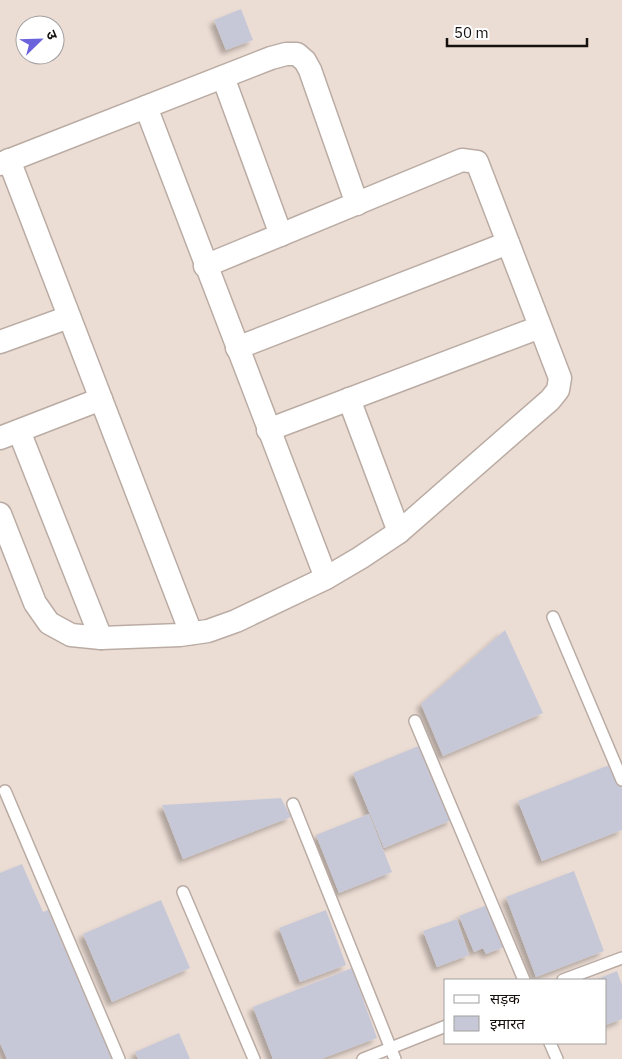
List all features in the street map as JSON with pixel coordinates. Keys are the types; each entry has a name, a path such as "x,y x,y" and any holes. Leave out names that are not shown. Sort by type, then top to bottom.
{"street":[{"path":"191,633 69,317 4,162 223,77 286,54 297,54 305,61 358,204"},
{"path":"223,77 281,234"},
{"path":"146,107 205,266 326,578"},
{"path":"0,514 35,602 48,623 71,635 101,638 208,631 236,621 326,578 399,532 550,400 558,390 560,378 477,162 462,160 205,266"},
{"path":"237,348 508,243"},
{"path":"0,342 69,317"},
{"path":"268,430 540,327"},
{"path":"101,399 10,434 101,638"},
{"path":"349,399 399,532"}],"lane":[{"path":"553,617 622,780"},
{"path":"415,721 524,979"},
{"path":"5,792 119,1059"},
{"path":"293,804 392,1054"},
{"path":"183,892 254,1059"},
{"path":"566,979 622,958"},
{"path":"363,1059 392,1054 444,1027"},
{"path":"550,1044 557,1059"}],"building":[{"path":"241,9 253,40 226,50 214,20"},
{"path":"505,630 543,713 443,756 421,704"},
{"path":"421,745 452,820 384,848 353,773"},
{"path":"612,764 622,788 622,830 542,861 518,801"},
{"path":"281,798 291,817 183,859 162,805"},
{"path":"369,814 392,872 339,893 316,835"},
{"path":"22,864 43,912 48,910 112,1059 7,1059 0,1043 0,873"},
{"path":"574,871 604,951 536,977 506,897"},
{"path":"161,900 190,968 112,1002 83,934"},
{"path":"487,905 504,947 486,954 483,948 474,952 459,916"},
{"path":"326,910 346,965 300,982 279,928"},
{"path":"457,919 469,955 437,967 423,931"},
{"path":"352,968 377,1038 321,1059 273,1059 253,1007"},
{"path":"617,971 622,985 622,1019 607,1025 607,979 597,979"},
{"path":"179,1033 190,1059 138,1059 135,1052"}]}
